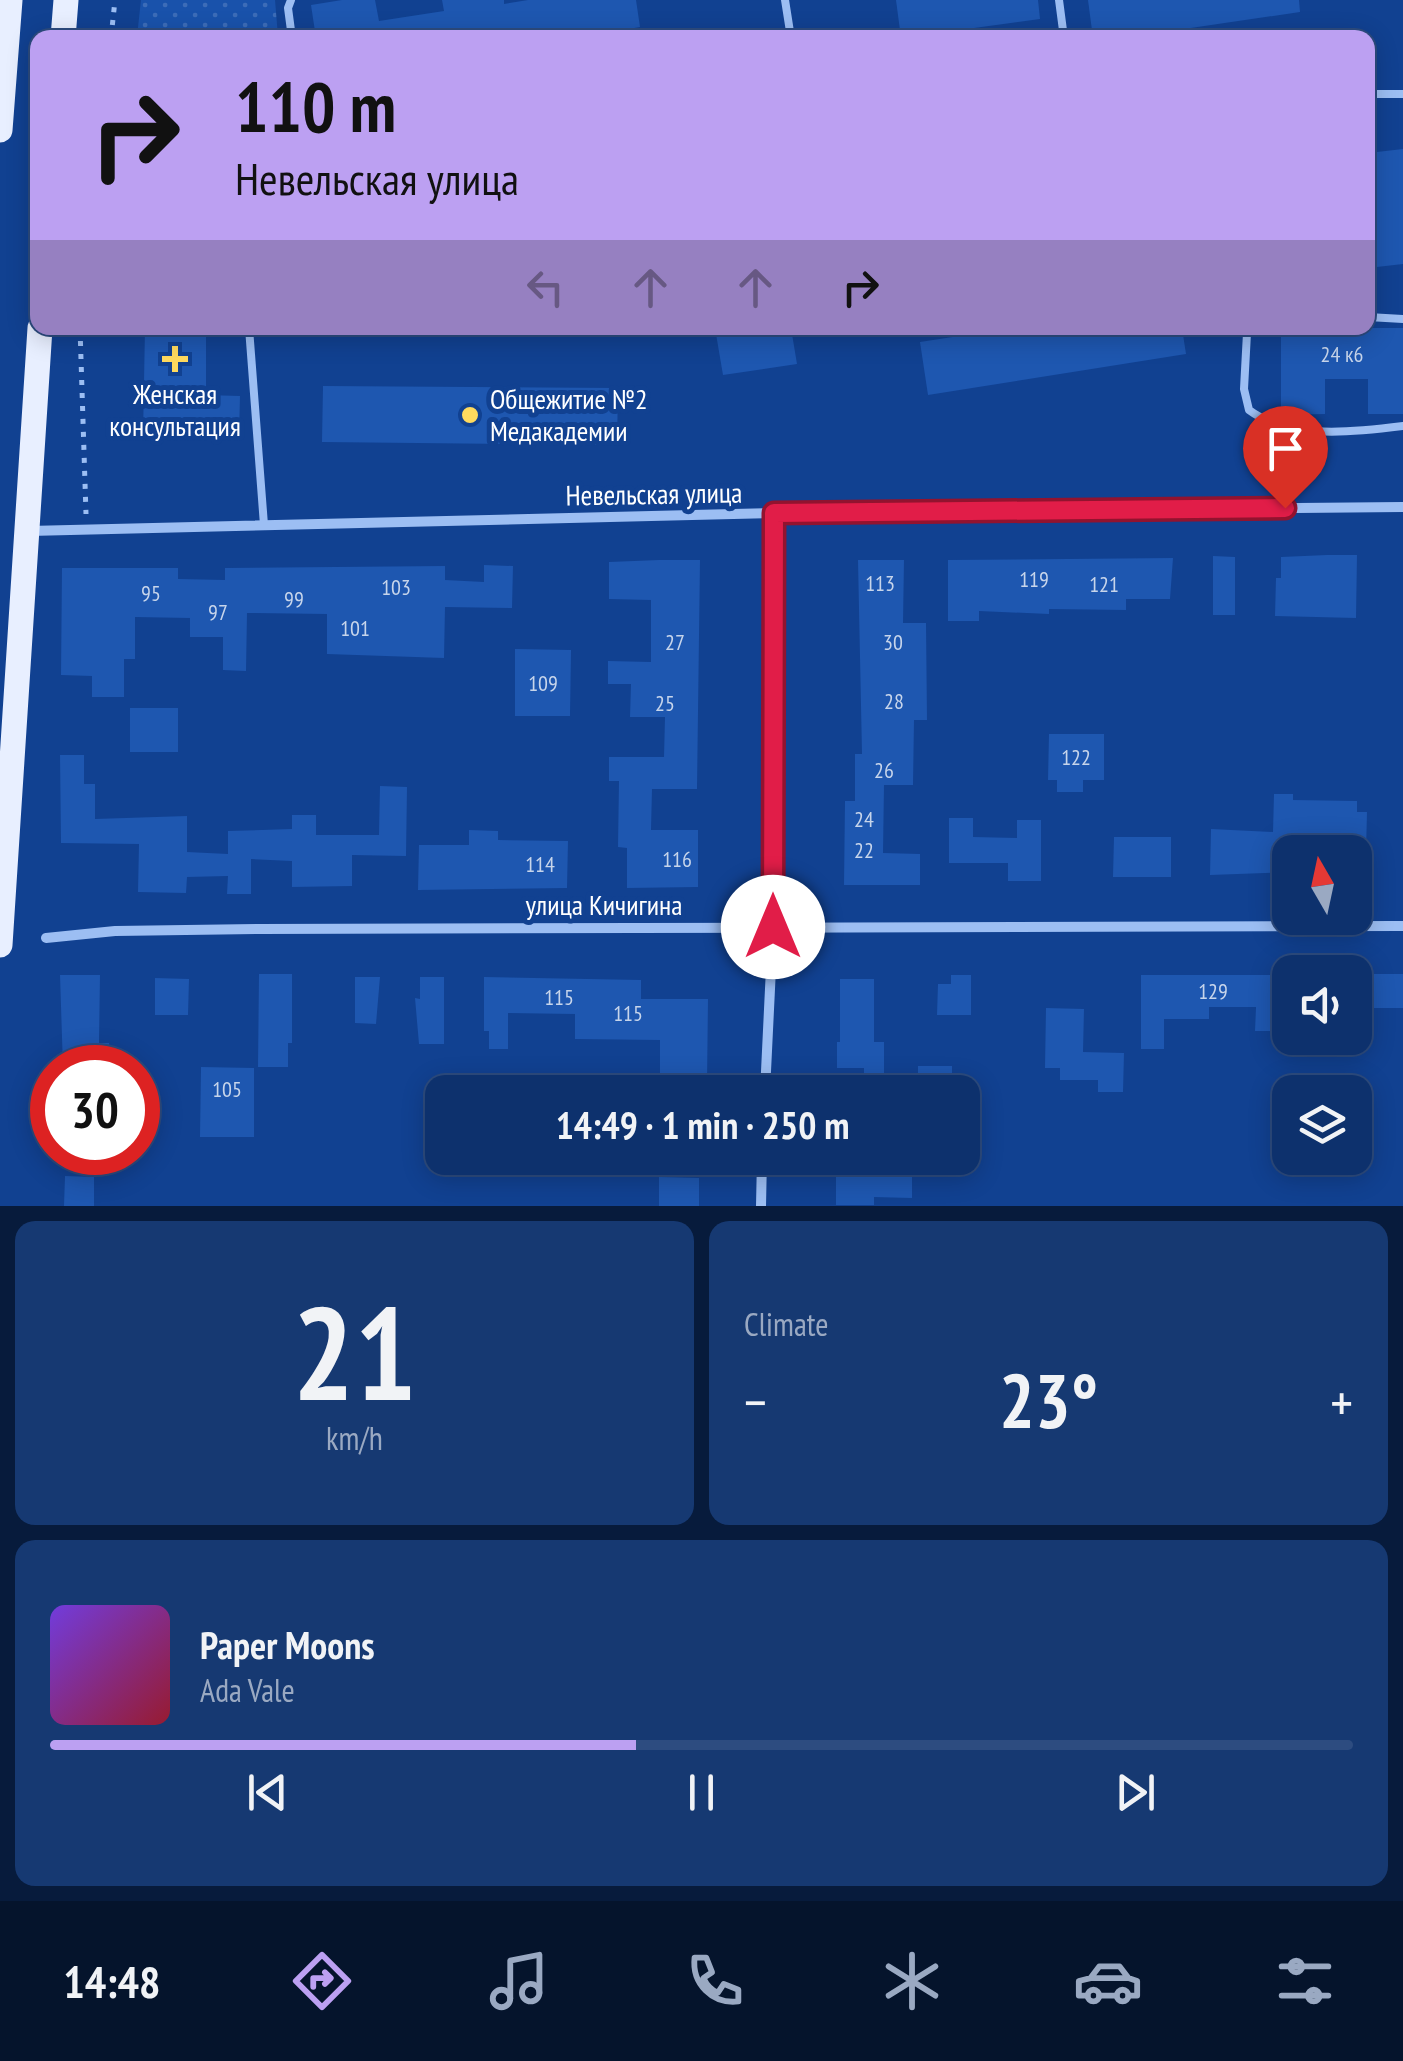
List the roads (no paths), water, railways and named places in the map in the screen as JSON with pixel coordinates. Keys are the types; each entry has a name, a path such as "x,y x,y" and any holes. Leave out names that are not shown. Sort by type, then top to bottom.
{"main road":[{"path":"0,130 10,0"},
{"path":"64,30 66,0"},
{"path":"0,946 27,531 48,358 42,335"}],"street":[{"name":"Невельская улица","path":"27,531 774,513 1403,508"},
{"path":"766,1075 773,927 774,513"},
{"name":"улица Кичигина","path":"46,938 133,931 1403,926"},
{"path":"761,1206 762,1175"}],"lane":[{"path":"291,0 291,30"},
{"path":"784,0 790,30"},
{"path":"1059,0 1063,30"},
{"path":"1375,94 1403,94"},
{"path":"1375,317 1403,319"},
{"path":"250,335 264,526"},
{"path":"1247,335 1244,389 1249,410 1266,423 1362,431 1403,426"}],"place":[{"name":"Женская консультация","path":"175,359"},
{"name":"Общежитие №2 Медакадемии","path":"470,415"}]}
